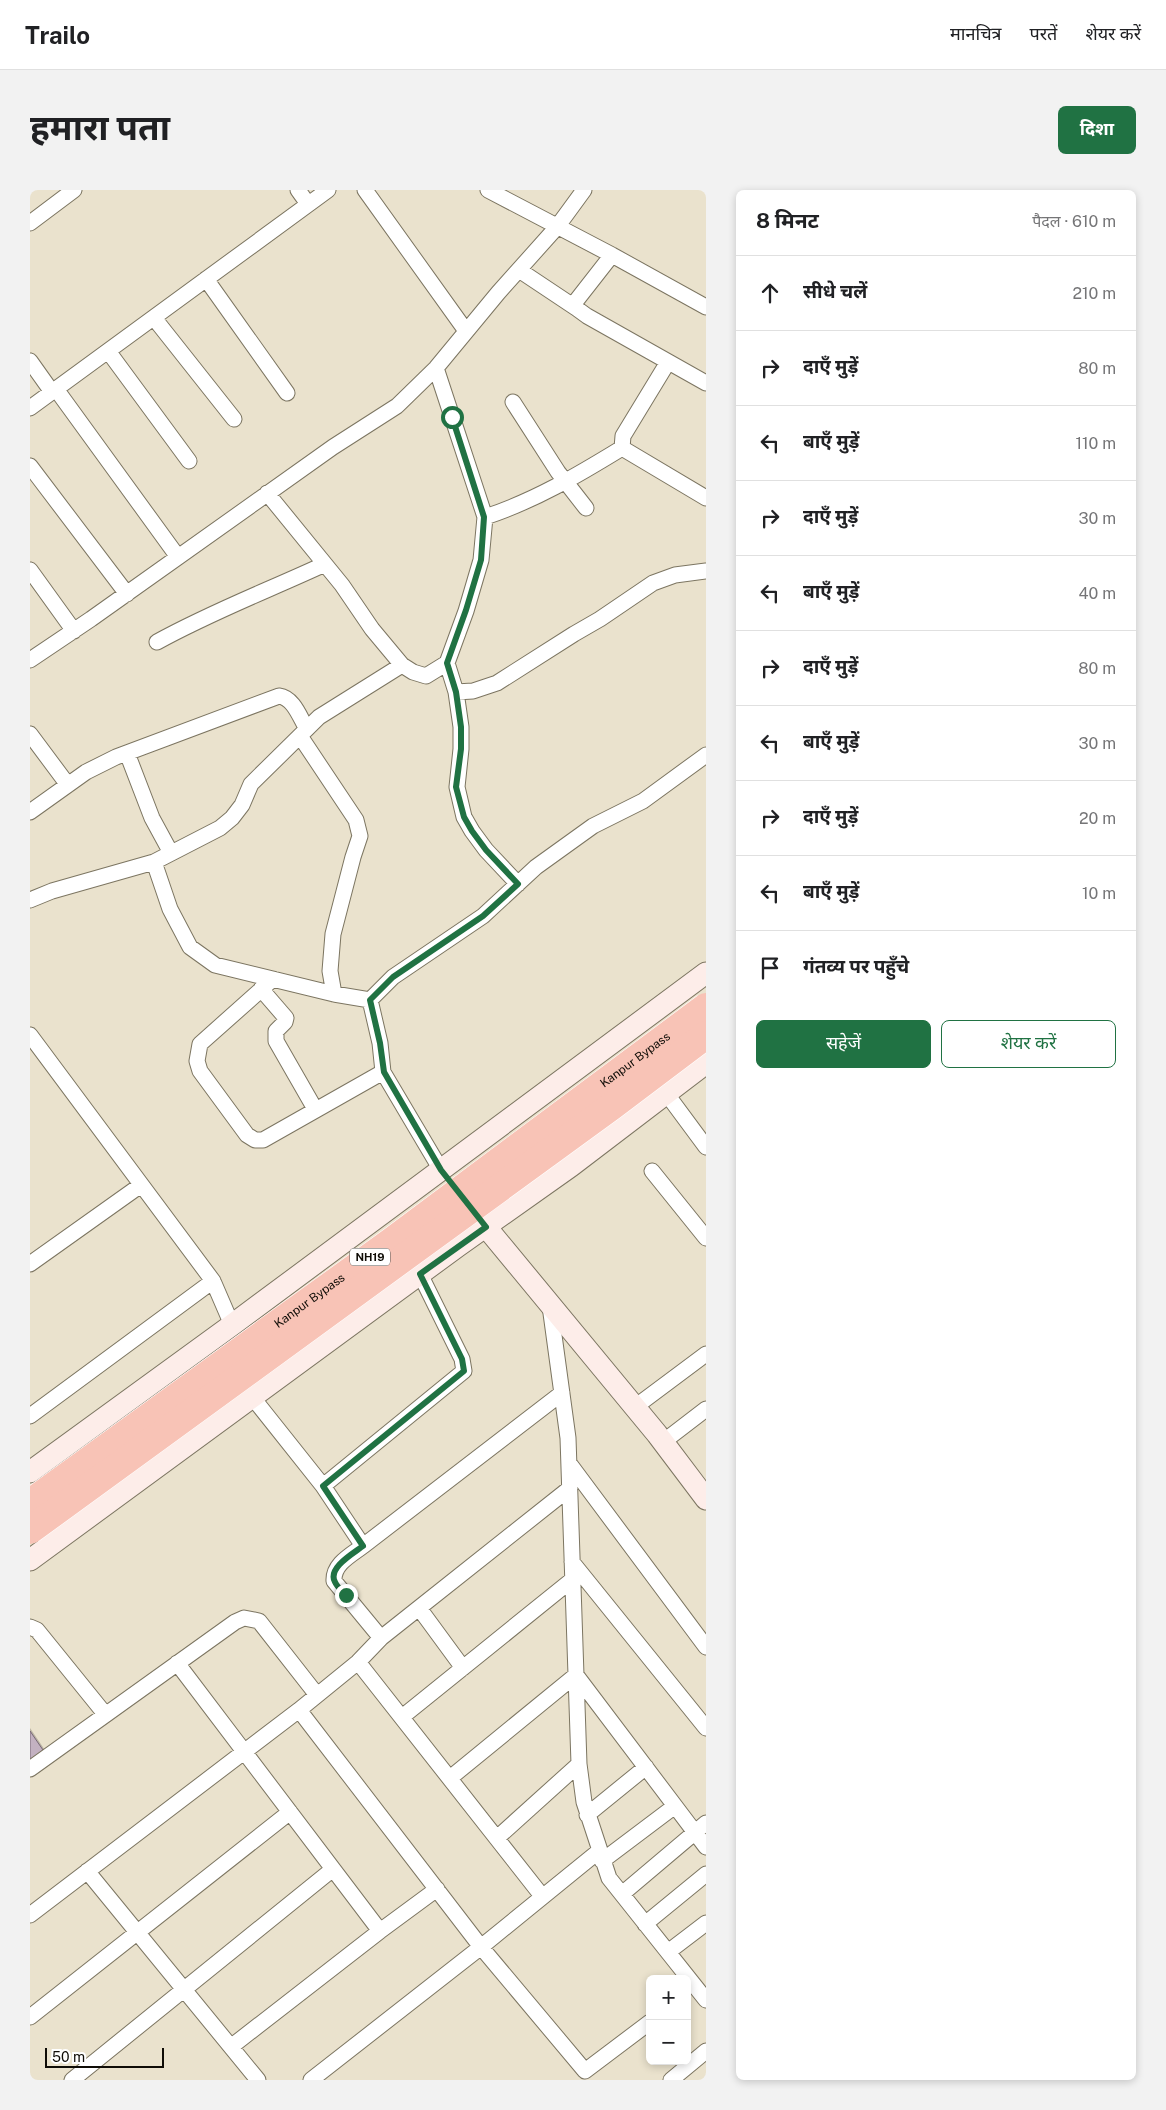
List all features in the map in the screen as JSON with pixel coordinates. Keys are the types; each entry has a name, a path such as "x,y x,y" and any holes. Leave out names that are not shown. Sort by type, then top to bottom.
{"highway":[{"name":"Kanpur Bypass","path":"30,1503 392,1241 706,1007"},
{"name":"Kanpur Bypass","path":"30,1530 604,1112 706,1034"}],"main road":[{"path":"30,1472 232,1326 706,973"},
{"path":"30,1560 420,1274 571,1166 706,1063"},
{"path":"441,1170 635,1407 706,1498"}],"street":[{"path":"298,190 308,204"},
{"path":"30,408 328,190"},
{"path":"365,190 466,331"},
{"path":"488,190 706,307"},
{"path":"30,660 127,594 333,447 397,406 436,368 557,227 584,190"},
{"path":"30,223 68,192"},
{"path":"576,308 576,301 612,255"},
{"path":"519,270 587,316 706,383"},
{"path":"206,279 287,392"},
{"path":"154,318 234,419"},
{"path":"108,351 189,461"},
{"path":"30,361 178,557"},
{"path":"622,448 622,436 668,362"},
{"path":"436,368 484,517 481,560 447,663 456,692 461,734 456,787 464,817 486,850 518,884"},
{"path":"513,402 566,482 586,508"},
{"path":"484,517 506,510 566,482 622,448"},
{"path":"622,448 706,498"},
{"path":"30,466 127,594"},
{"path":"268,493 325,564 372,629 402,665 413,672 426,676 447,663"},
{"path":"158,642 224,608 259,595 325,564"},
{"path":"30,570 74,630"},
{"path":"456,692 473,691 497,683 574,634 600,620 653,583 674,575 706,571"},
{"path":"30,900 52,891 154,862 220,828 232,818 242,805 251,784 319,717 402,665"},
{"path":"30,812 86,772 127,752 279,696 285,696 290,701 303,733 356,820 360,836 334,934 330,972 334,994"},
{"path":"30,734 68,785"},
{"path":"127,752 152,818 171,853"},
{"path":"370,1000 393,977 483,916 536,867 593,826 643,801 706,754"},
{"path":"154,862 170,909 190,947 215,965 267,984 370,1000"},
{"path":"267,984 200,1044 197,1053 200,1071 247,1135 255,1140 263,1140 315,1109 384,1072"},
{"path":"267,984 286,1018 285,1022 276,1031 276,1041 315,1109"},
{"path":"370,1000 380,1043 384,1072 441,1170"},
{"path":"30,1035 213,1282 232,1326"},
{"path":"666,1094 706,1148"},
{"path":"652,1171 706,1238"},
{"path":"30,1263 141,1185"},
{"path":"323,1486 464,1371 462,1359 420,1274"},
{"path":"30,1416 213,1282"},
{"path":"550,1305 568,1438 579,1764 584,1802 600,1856 609,1878 706,2000"},
{"path":"635,1407 706,1354"},
{"path":"381,1638 334,1581 333,1574 338,1566 562,1393"},
{"path":"253,1398 323,1486 363,1546"},
{"path":"663,1442 706,1409"},
{"path":"569,1463 706,1647"},
{"path":"30,1915 243,1750 299,1710 358,1662 381,1638 570,1488"},
{"path":"572,1562 706,1728"},
{"path":"402,1717 573,1579"},
{"path":"419,1608 463,1668"},
{"path":"30,1769 235,1622 244,1618 252,1618 259,1621 317,1695"},
{"path":"30,1627 36,1630 105,1714"},
{"path":"358,1662 542,1896"},
{"path":"177,1663 380,1931"},
{"path":"576,1674 675,1806 701,1828 706,1846"},
{"path":"450,1778 576,1674"},
{"path":"299,1710 481,1947 585,2071 646,2025"},
{"path":"496,1838 579,1764"},
{"path":"588,1815 646,1767"},
{"path":"310,2080 481,1947 542,1896 675,1806"},
{"path":"30,2017 290,1812"},
{"path":"622,1894 701,1828"},
{"path":"72,2080 333,1869"},
{"path":"87,1871 258,2080"},
{"path":"645,1924 706,1874"},
{"path":"232,2046 437,1889"},
{"path":"668,1952 706,1923"},
{"path":"671,2080 706,2051"}],"building":[{"path":"30,1731 43,1750 30,1760"}],"route":[{"path":"346,1595 334,1581 333,1574 338,1566 363,1546 323,1486 464,1371 462,1359 420,1274 486,1227 441,1170 384,1072 380,1043 370,1000 393,977 483,916 518,884 486,850 472,831 464,817 456,787 461,749 461,727 456,692 447,663 481,560 484,517 464,449 452,417"}]}
